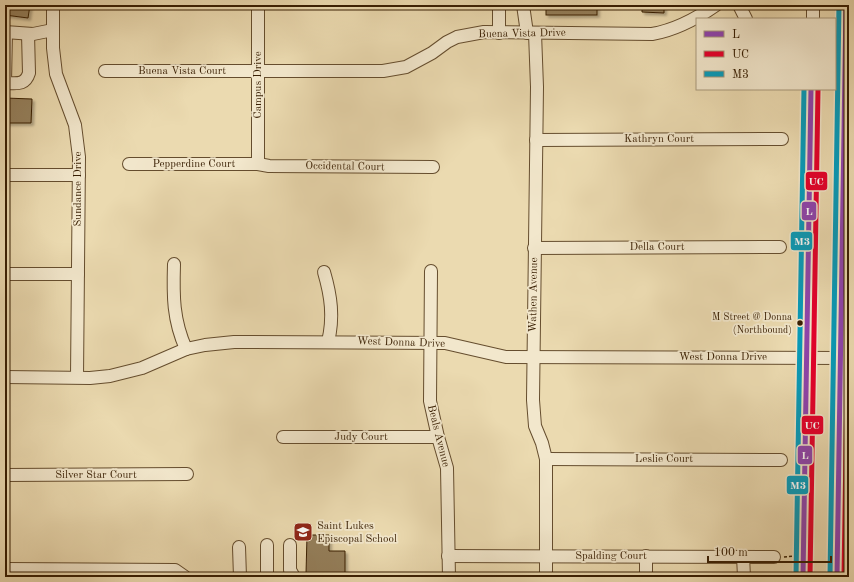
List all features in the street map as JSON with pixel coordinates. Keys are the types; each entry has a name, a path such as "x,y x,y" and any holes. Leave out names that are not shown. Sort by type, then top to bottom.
{"street":[{"name":"Sundance Drive","path":"53,5 52,48 56,74 75,125 79,157 77,377"},
{"name":"Campus Drive","path":"258,5 258,164"},
{"path":"499,5 499,32"},
{"name":"Wathen Avenue","path":"523,5 531,33 536,140 533,416 546,459 546,577"},
{"name":"Buena Vista Drive","path":"258,71 383,71 406,67 457,37 484,32 652,34 689,22 716,5"},
{"path":"739,5 746,18"},
{"path":"813,5 813,18"},
{"path":"837,577 845,358 846,5"},
{"path":"28,34 29,73 27,79 20,83 5,82 6,32 33,34 53,30"},
{"name":"Buena Vista Court","path":"106,71 258,71"},
{"path":"803,577 811,90"},
{"name":"Kathryn Court","path":"536,140 782,138"},
{"name":"Pepperdine Court","path":"129,164 258,164"},
{"name":"Occidental Court","path":"258,164 269,166 432,167"},
{"path":"5,175 79,175"},
{"name":"Della Court","path":"534,248 780,247"},
{"path":"174,264 173,298 175,316 179,333 186,350"},
{"name":"Beals Avenue","path":"431,271 430,401 447,468 449,577"},
{"path":"324,272 332,309 331,331 328,342"},
{"path":"5,274 78,274"},
{"name":"West Donna Drive","path":"5,377 77,377 123,374 186,350 220,342 445,343 495,356 506,357 845,358"},
{"name":"Judy Court","path":"283,437 438,437"},
{"name":"Leslie Court","path":"546,459 781,460"},
{"name":"Silver Star Court","path":"5,475 186,474"},
{"path":"267,544 267,577"},
{"path":"290,545 290,570 294,577"},
{"path":"239,547 240,577"},
{"name":"Spalding Court","path":"448,556 774,557"},
{"path":"646,556 646,577"},
{"path":"743,556 744,577"},
{"path":"5,569 100,573 175,570 185,577"}],"path":[{"path":"774,557 797,556"}],"building":[{"path":"5,5 30,5 28,18 5,15"},
{"path":"546,5 597,5 597,15 546,15"},
{"path":"642,5 664,5 664,13 642,12"},
{"path":"5,98 32,99 31,123 5,123"},
{"path":"307,535 329,535 329,551 345,551 345,577 336,577 336,574 306,574"}],"transit line":[{"name":"M3","path":"830,577 839,5"},
{"name":"L","path":"837,577 846,5"},
{"name":"M3","path":"796,577 804,90"},
{"name":"L","path":"803,577 811,90"},
{"name":"UC","path":"810,577 818,90"},
{"name":"UC","path":"844,577 849,259"}],"place":[{"name":"M Street @ Donna (Northbound)","path":"800,323"},
{"name":"Saint Lukes Episcopal School","path":"303,532"}]}
